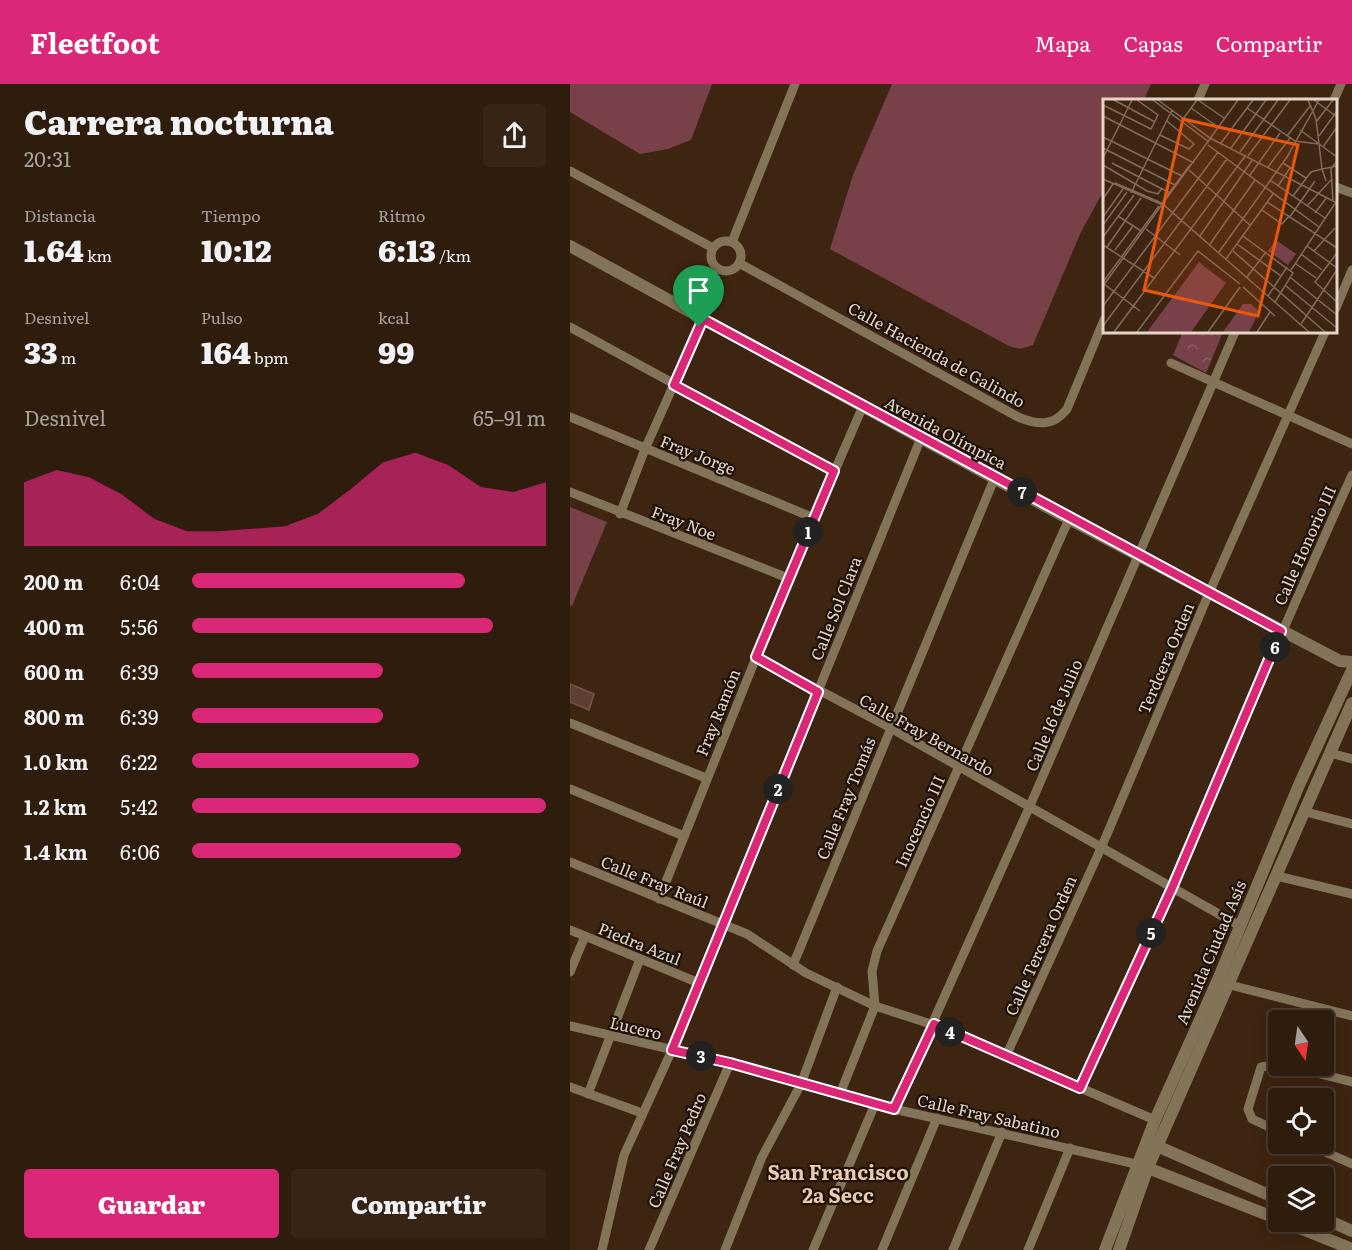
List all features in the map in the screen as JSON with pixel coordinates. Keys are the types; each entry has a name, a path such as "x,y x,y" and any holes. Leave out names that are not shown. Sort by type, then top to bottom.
{"street":[{"path":"732,242 795,84"},
{"path":"1198,99 1205,84"},
{"path":"1334,99 1341,84"},
{"path":"570,171 713,248"},
{"path":"1337,189 1352,193"},
{"path":"720,242 732,242 741,254 739,263 728,271 718,269 712,262 713,248 720,242"},
{"name":"Avenida Olímpica","path":"570,246 1069,519 1139,554 1349,668"},
{"name":"Calle Hacienda de Galindo","path":"739,263 1018,417 1042,424 1061,417 1067,409 1103,322"},
{"path":"1337,304 1352,270"},
{"path":"621,514 645,448 703,319"},
{"path":"570,327 834,471"},
{"name":"Calle 16 de Julio","path":"894,1109 1029,808 1235,333"},
{"path":"1289,416 1325,333"},
{"path":"1172,363 1214,384 1352,444"},
{"name":"Fray Ramón","path":"659,899 705,778 863,406"},
{"name":"Terdcera Orden","path":"1102,846 1209,593 1289,416"},
{"name":"Fray Jorge","path":"570,417 814,518"},
{"name":"Calle Sol Clara","path":"602,1250 624,1155 672,1050 921,438"},
{"name":"Calle Honorio III","path":"1080,1088 1172,888 1281,631 1352,475"},
{"name":"Calle Fray Tomás","path":"793,964 995,477"},
{"name":"Fray Noe","path":"570,492 788,578"},
{"name":"Inocencio III","path":"875,1006 872,971 877,951 1069,519"},
{"name":"Calle Fray Bernardo","path":"756,657 1102,846 1240,926"},
{"name":"Avenida Ciudad Asís","path":"1152,1144 1155,1120 1217,982 1349,668"},
{"name":"Avenida Ciudad Asís","path":"1105,1250 1152,1144 1230,985 1352,703"},
{"path":"570,723 705,778"},
{"path":"1330,753 1352,759"},
{"path":"570,789 684,836"},
{"path":"1306,812 1352,824"},
{"name":"Calle Tercera Orden","path":"1006,1056 1102,846"},
{"name":"Calle Fray Raúl","path":"570,862 747,934 793,964 875,1006 934,1024 1155,1120"},
{"path":"1277,876 1352,894"},
{"name":"Piedra Azul","path":"570,930 699,983"},
{"path":"570,972 585,936"},
{"path":"588,1094 640,959"},
{"path":"1217,982 1352,1016"},
{"path":"725,1250 762,1157 801,1084 837,987"},
{"path":"840,1094 875,1006"},
{"name":"Lucero","path":"570,1026 730,1063 801,1084"},
{"name":"Calle Fray Pedro","path":"649,1250 730,1063"},
{"path":"1268,1064 1261,1067 1248,1109 1252,1119 1268,1126"},
{"path":"1328,1076 1352,1082"},
{"name":"Calle Fray Sabatino","path":"801,1084 894,1109 1142,1166"},
{"path":"570,1087 642,1113"},
{"path":"813,1250 875,1104"},
{"path":"882,1250 937,1118"},
{"path":"953,1250 1002,1132"},
{"path":"1152,1144 1268,1195"},
{"path":"1028,1250 1070,1148"},
{"path":"1330,1154 1352,1164"},
{"path":"1142,1166 1268,1215"},
{"name":"Avenida Ciudad Asís","path":"1119,1250 1142,1166"},
{"path":"1334,1223 1352,1231"},
{"path":"1309,1232 1351,1249"}],"green space":[{"path":"570,84 712,84 691,140 668,149 640,154 570,112"},
{"path":"892,84 1151,84 1144,99 1103,99 1103,192 1081,232 1033,345 1020,349 1009,346 830,249 853,175"},
{"path":"1183,333 1223,333 1206,373 1173,355"},
{"path":"570,507 607,522 572,606 570,605"}],"building":[{"path":"570,684 594,694 589,710 570,702"}],"district":[{"name":"San Francisco 2a Secc","path":"838,1182"}],"route":[{"path":"703,319 1069,519 1281,631 1172,888 1080,1088 934,1024 894,1109 730,1063 672,1050 818,692 756,657 834,471 674,385 699,327 703,319"}]}
